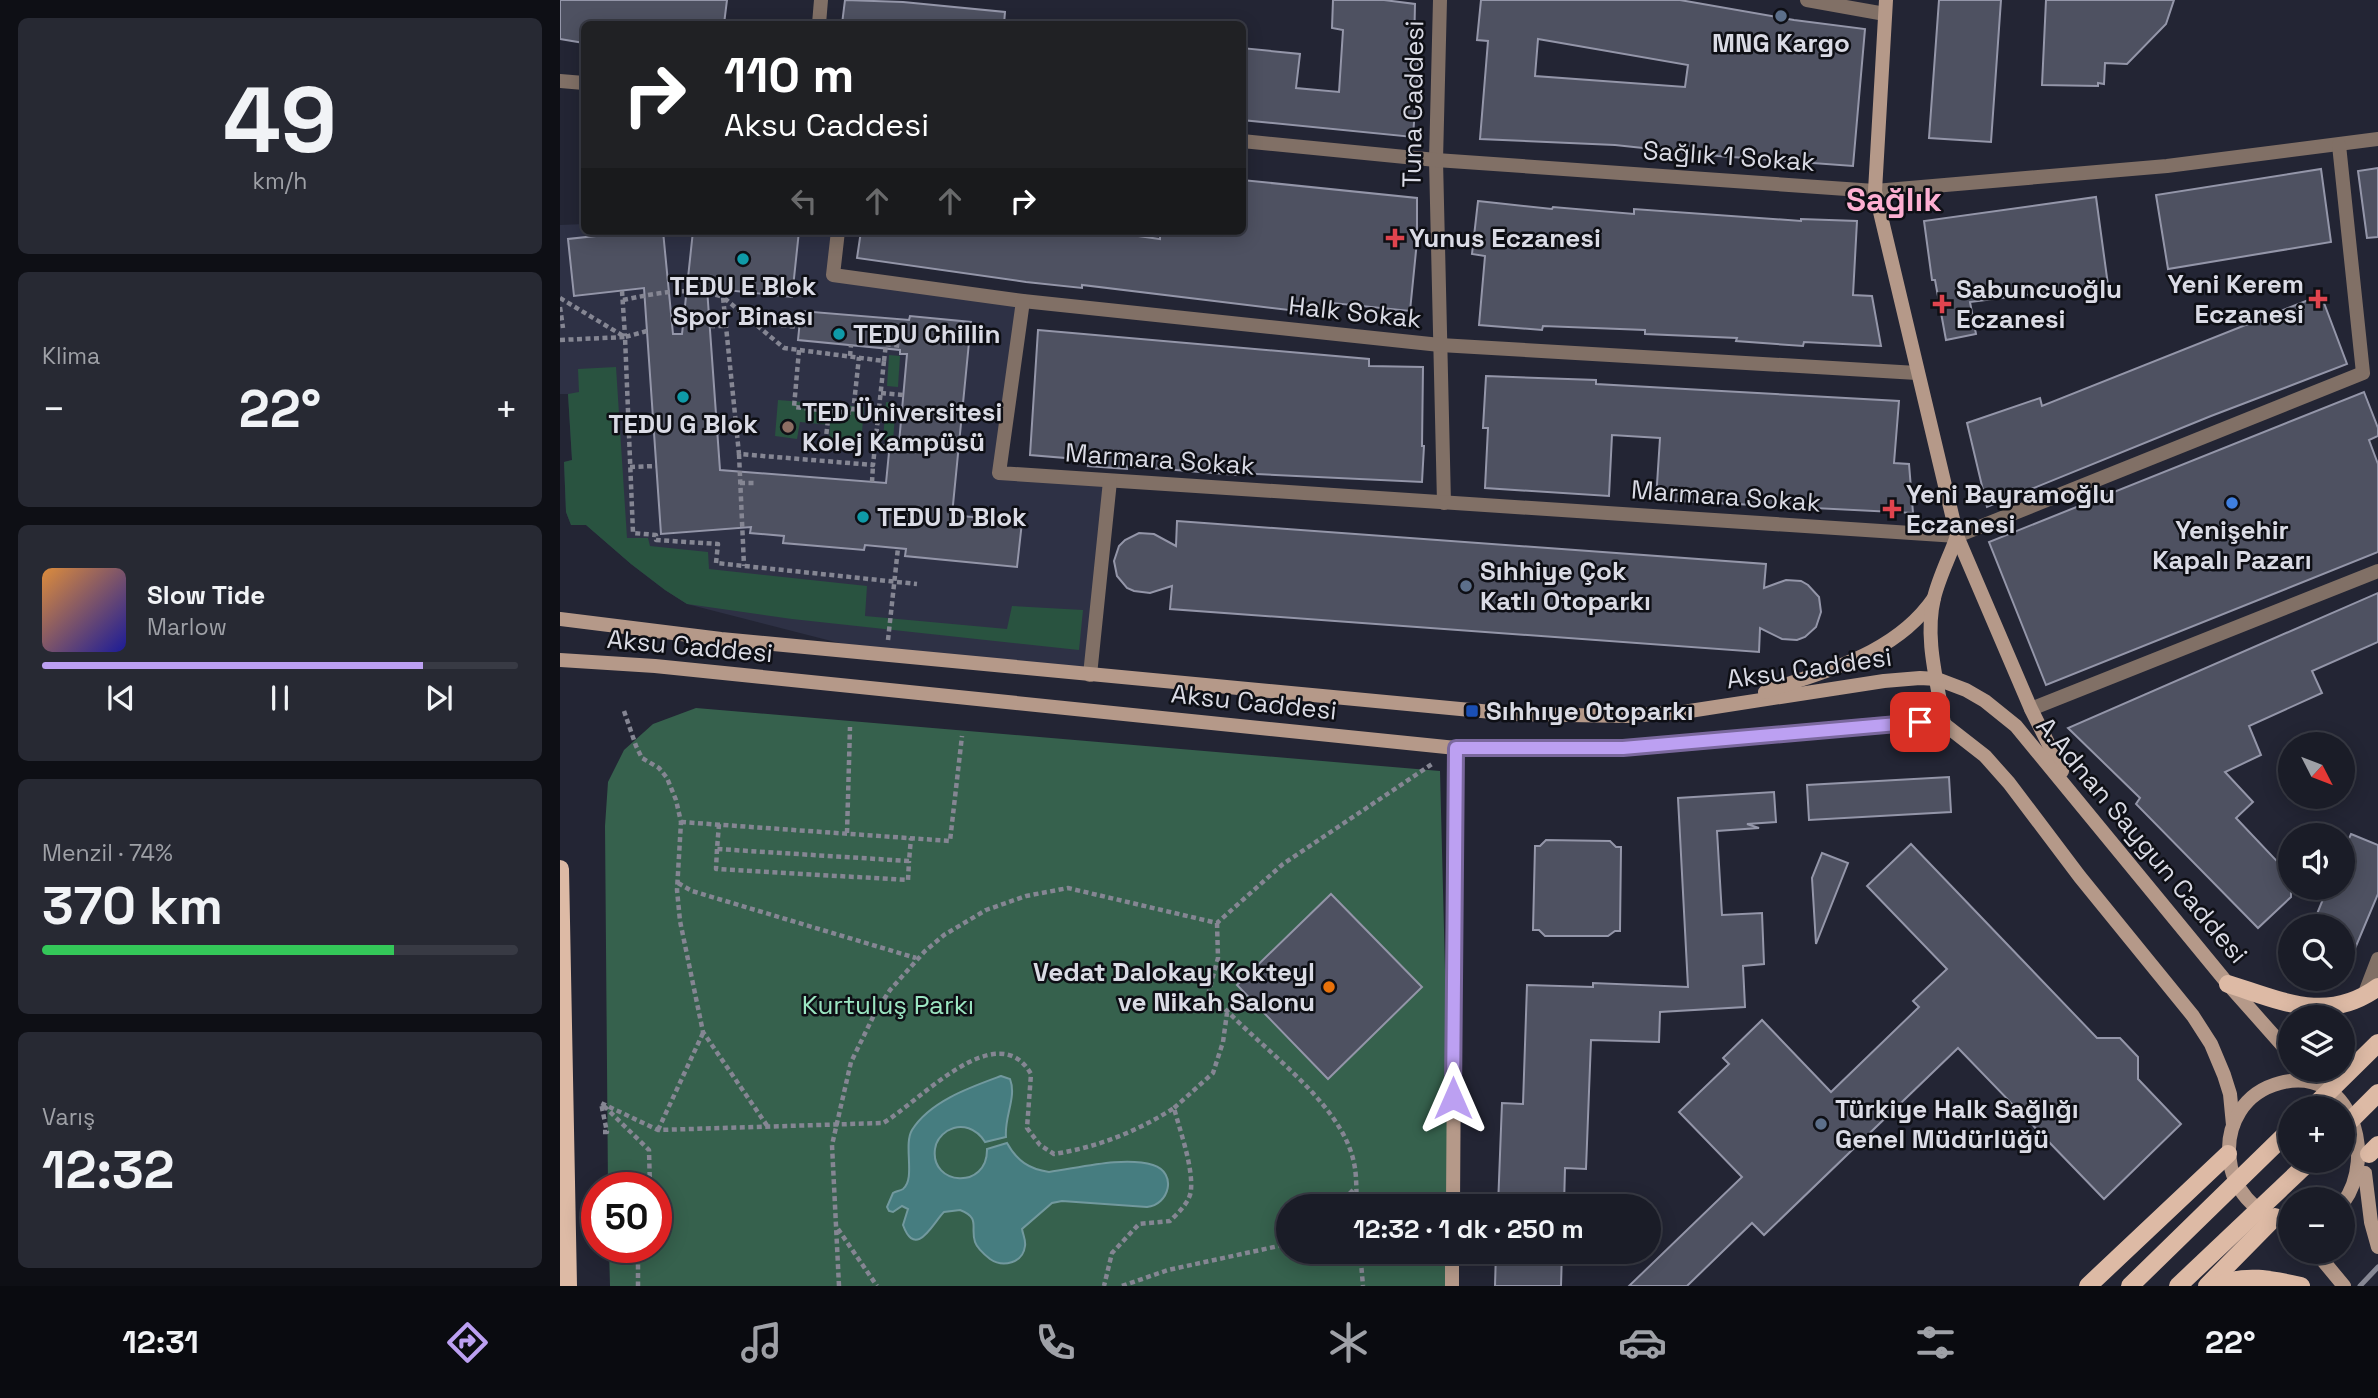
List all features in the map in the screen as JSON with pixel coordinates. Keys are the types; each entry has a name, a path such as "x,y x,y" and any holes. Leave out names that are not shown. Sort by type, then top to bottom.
{"main road":[{"path":"1886,7 1875,191 1917,373 1957,536 2031,709 2073,794"},
{"path":"1957,536 1934,598 1931,644 1944,724 1985,756 2010,783 2080,877 2193,1016 2211,1044 2230,1094 2233,1125 2228,1154 2230,1167 2241,1191 2260,1210 2278,1217"},
{"path":"1731,704 1850,662 1875,650 1909,628 1934,598"},
{"name":"Aksu Caddesi","path":"560,619 721,639 1513,715 1627,716 1683,712 1884,681 1937,679"},
{"name":"Aksu Caddesi","path":"560,660 655,666 1456,748 1623,748 1871,725 1920,722 1944,724"},
{"name":"A.Adnan Saygun Caddesi","path":"1937,679 1966,690 2001,713 2030,742 2228,984 2278,1040"},
{"path":"1453,1194 1456,748"},
{"path":"560,869 569,1286"},
{"path":"2228,984 2297,1006 2336,1007 2363,998 2378,987"},
{"path":"2324,1096 2378,1043"},
{"path":"2233,1125 2240,1111 2251,1099 2264,1089 2288,1082"},
{"path":"2311,1082 2327,1086 2341,1095 2362,1121 2371,1156 2371,1222 2378,1247"},
{"path":"2355,1116 2378,1093"},
{"path":"2130,1286 2278,1142"},
{"path":"2088,1286 2228,1154"},
{"path":"2355,1189 2371,1156"},
{"path":"2178,1286 2297,1173"},
{"path":"2207,1286 2278,1227"},
{"path":"1452,1264 1452,1286"},
{"path":"2326,1264 2344,1286"},
{"path":"2218,1286 2239,1279 2301,1286"}],"street":[{"path":"819,21 821,0"},
{"name":"Tuna Caddesi","path":"1440,0 1436,160 1444,503"},
{"path":"1807,0 1886,7"},
{"path":"560,81 581,83"},
{"name":"Sağlık 1 Sokak","path":"1246,141 1436,160 1875,191 2167,166 2378,139"},
{"name":"Marmara Sokak","path":"1023,301 999,473 1957,536 2363,373 2339,145"},
{"name":"Halk Sokak","path":"838,235 833,275 1023,301 1440,345 1917,373"},
{"path":"1090,675 1110,481"},
{"path":"2031,709 2378,571"},
{"path":"2363,998 2378,959"}],"path":[{"path":"622,290 633,533 656,535 656,540 718,544 716,564 917,584"},
{"path":"623,300 672,290 706,291 723,297 784,348 884,360"},
{"path":"723,290 739,454 744,566"},
{"path":"560,298 625,337"},
{"path":"560,306 563,328"},
{"path":"755,323 799,327"},
{"path":"710,326 726,326"},
{"path":"560,340 625,337 647,331"},
{"path":"872,482 886,344 901,346"},
{"path":"850,356 851,345"},
{"path":"799,350 794,407 853,413 859,358"},
{"path":"881,393 904,395"},
{"path":"825,446 829,411"},
{"path":"718,432 736,430"},
{"path":"875,445 890,447"},
{"path":"739,454 873,465"},
{"path":"630,467 656,467"},
{"path":"740,483 754,484"},
{"path":"886,655 898,548"},
{"path":"624,710 635,746 642,758 659,768 667,778 676,800 681,822 677,882 680,921 703,1032 768,1127"},
{"path":"847,833 850,727"},
{"path":"681,822 950,841 962,736"},
{"path":"1356,1194 1354,1163 1349,1146 1320,1100 1227,1013 1209,991 1218,958 1217,923 1283,864 1456,748"},
{"path":"719,824 716,869 908,880 911,838"},
{"path":"717,849 909,861"},
{"path":"677,882 692,891 917,959"},
{"path":"839,1286 832,1145 835,1125 851,1062 875,1013 890,990 917,959 944,935 986,909 1005,901 1068,888 1217,923"},
{"path":"601,1103 658,1130 883,1123 960,1067 977,1057 1000,1054 1014,1056 1031,1074 1027,1128 1040,1145 1054,1154 1112,1141 1174,1108 1213,1073 1223,1042 1227,1013"},
{"path":"658,1130 703,1032"},
{"path":"601,1103 607,1132 603,1132"},
{"path":"601,1103 649,1150 650,1172"},
{"path":"1104,1286 1112,1253 1139,1224 1170,1222 1187,1202 1191,1191 1188,1168 1174,1108"},
{"path":"1349,1194 1356,1187"},
{"path":"837,1227 877,1286"},
{"path":"1122,1286 1168,1270 1276,1247"},
{"path":"638,1263 638,1286"},
{"path":"1361,1264 1363,1286"}],"shaded area":[{"name":"TED Üniversitesi Kolej Kampüsü","path":"581,224 581,235 838,235 833,274 1023,301 999,473 1110,481 1090,675 886,655 687,604 631,564 586,525 571,525 566,512 564,462 572,460 568,394 560,394 560,225"},
{"path":"889,355 900,356 898,387 887,386"},
{"path":"616,367 627,538 648,538 650,546 708,552 709,569 867,586 865,616 1007,629 1012,606 1083,610 1079,650 792,619 687,604 631,564 586,525 571,525 566,512 564,462 572,460 568,394 579,392 578,369"},
{"path":"778,400 864,407 861,445 829,442 830,425 800,422 797,439 775,436"},
{"path":"886,402 896,403 893,441 883,440"},
{"path":"1001,1076 1010,1079 1012,1086 1006,1137 985,1142 969,1128 958,1127 947,1131 939,1138 935,1149 936,1161 941,1170 950,1176 970,1177 979,1172 985,1162 987,1149 1007,1143 1024,1163 1049,1172 1115,1162 1153,1165 1161,1169 1168,1181 1168,1188 1161,1201 1147,1207 1062,1201 1052,1203 1022,1229 1025,1242 1023,1252 1016,1260 1006,1263 995,1262 979,1249 974,1237 973,1220 960,1210 944,1212 925,1235 913,1239 903,1225 908,1209 902,1206 893,1212 887,1207 893,1193 903,1189 909,1178 909,1144 912,1130 940,1103 964,1090"}],"green space":[{"name":"Kurtuluş Parkı","path":"696,708 1440,771 1451,1194 1276,1194 1276,1264 1452,1264 1452,1286 610,1286 609,1263 672,1263 672,1172 608,1172 605,826 608,782 624,750 653,724"}],"building":[{"path":"560,0 727,0 724,21 581,21 581,42 560,39"},
{"path":"845,0 903,2 1005,12 1004,21 842,21"},
{"path":"1333,0 1384,0 1415,4 1414,50 1419,51 1413,137 1246,120 1246,48 1300,54 1296,88 1339,92 1343,30 1332,28"},
{"path":"1481,0 1680,0 1794,20 1865,29 1853,166 1615,145 1480,139 1488,41 1477,40","holes":["1538,39 1688,65 1685,87 1535,76"]},
{"path":"1939,0 2001,0 1991,142 1929,138"},
{"path":"2046,0 2174,0 2166,24 2127,64 2105,63 2104,84 2098,83 2098,86 2042,85"},
{"path":"2378,168 2378,237 2367,238 2358,171"},
{"path":"2321,169 2331,242 2168,269 2156,195"},
{"path":"1246,180 1417,198 1417,241 1410,311 1333,303 1331,315 1082,285 1082,288 1026,282 857,258 860,235 1132,235 1160,239 1160,235 1246,235"},
{"path":"2096,197 2108,285 1970,302 1976,334 1946,340 1935,280 1932,280 1924,221"},
{"path":"1478,201 1634,214 1634,209 1801,221 1857,221 1853,295 1872,296 1881,346 1804,342 1803,346 1736,341 1737,338 1645,334 1645,330 1543,326 1542,330 1479,325 1485,256 1472,254"},
{"path":"606,235 663,235 673,334 682,334 693,235 799,235 792,297 707,288 720,470 886,483 890,442 899,443 907,354 900,354 900,350 798,340 801,311 971,322 952,515 1022,522 1017,567 905,556 906,549 865,545 864,550 783,543 784,536 750,533 751,527 661,534 644,288 574,296 568,239"},
{"path":"2321,295 2347,364 1987,507 1967,423 2040,398 2042,406"},
{"path":"1038,330 1369,359 1369,366 1423,367 1422,482 1236,475 1127,466 1127,469 1088,466 1089,460 1030,455"},
{"path":"1486,376 1596,380 1596,384 1899,401 1894,463 1909,464 1913,513 1656,500 1660,438 1612,435 1609,496 1485,488 1488,428 1483,428"},
{"name":"Yenişehir Kapalı Pazarı","path":"2364,392 2378,428 2378,436 2369,440 2378,464 2378,552 2046,685 1989,542"},
{"name":"Sıhhiye Çok Katlı Otoparkı","path":"1177,521 1766,564 1764,588 1786,580 1801,581 1819,597 1821,612 1816,627 1797,640 1782,639 1760,628 1759,652 1170,609 1172,586 1150,593 1127,588 1117,576 1114,561 1119,546 1139,533 1154,534 1176,546"},
{"path":"2378,593 2378,642 2312,671 2322,693 2249,726 2261,755 2225,772 2253,802 2236,818 2278,862 2278,900 2288,900 2258,928 2136,804 2140,798 2068,728"},
{"path":"1949,777 1951,812 1809,820 1807,785"},
{"path":"1774,792 1776,822 1747,824 1759,828 1717,831 1722,915 1762,913 1764,964 1743,966 1745,1007 1660,1012 1659,1042 1591,1040 1586,1169 1565,1168 1564,1194 1498,1194 1502,1103 1523,1104 1527,985 1593,987 1593,983 1688,987 1678,798"},
{"path":"2355,836 2378,845 2378,894 2355,949 2355,914 2317,914 2323,900 2355,900"},
{"path":"1546,840 1610,841 1616,847 1621,847 1620,931 1608,936 1545,936 1539,930 1533,930 1535,846 1540,846"},
{"path":"1911,844 2097,1038 2120,1038 2138,1057 2138,1079 2181,1124 2104,1199 1958,1048 1764,1235 1752,1223 1687,1286 1629,1286 1652,1264 1661,1264 1661,1255 1742,1177 1679,1112 1729,1064 1723,1058 1762,1020 1831,1092 1919,1007 1913,1001 1947,969 1867,886"},
{"path":"1822,853 1848,863 1816,944 1812,878"},
{"path":"1331,894 1422,987 1328,1079 1237,985"},
{"path":"1496,1264 1562,1264 1561,1286 1495,1286"}],"railway":[{"path":"2360,1286 2378,1267"}],"place":[{"name":"MNG Kargo","path":"1781,16"},
{"name":"Yunus Eczanesi","path":"1395,238"},
{"name":"TEDU E Blok Spor Binası","path":"743,259"},
{"name":"Yeni Kerem Eczanesi","path":"2318,299"},
{"name":"Sabuncuoğlu Eczanesi","path":"1942,304"},
{"name":"TEDU Chillin","path":"839,334"},
{"name":"TEDU G Blok","path":"683,397"},
{"name":"TED Üniversitesi Kolej Kampüsü","path":"788,427"},
{"name":"Yenişehir Kapalı Pazarı","path":"2232,503"},
{"name":"Yeni Bayramoğlu Eczanesi","path":"1892,509"},
{"name":"TEDU D Blok","path":"863,517"},
{"name":"Sıhhiye Çok Katlı Otoparkı","path":"1466,586"},
{"name":"Sıhhıye Otoparkı","path":"1472,711"},
{"name":"Vedat Dalokay Kokteyl ve Nikah Salonu","path":"1329,987"},
{"name":"Türkiye Halk Sağlığı Genel Müdürlüğü","path":"1821,1124"}],"district":[{"name":"Sağlık","path":"1894,199"}],"route":[{"path":"1453,1098 1456,748 1623,748 1920,722"}]}
